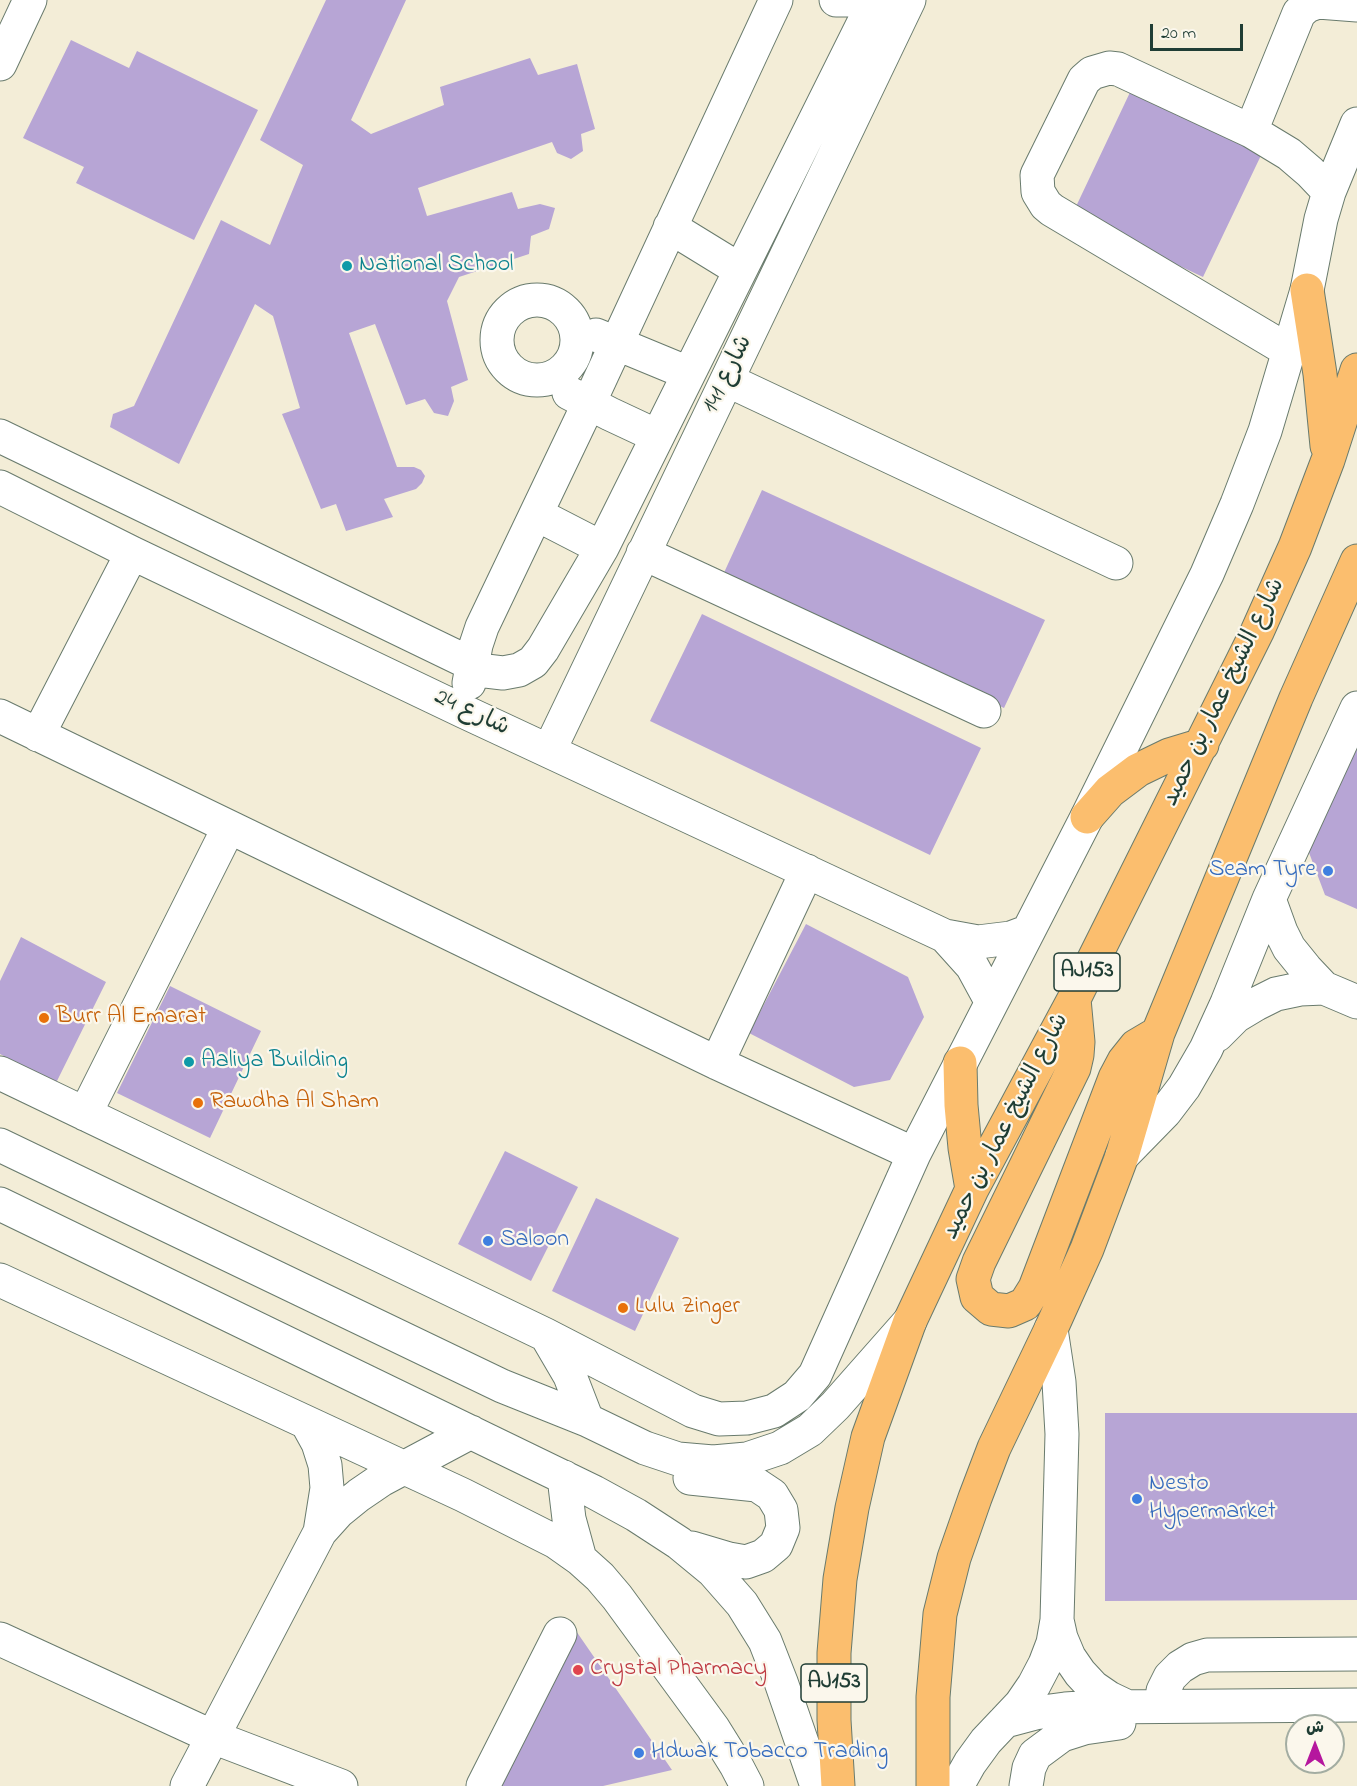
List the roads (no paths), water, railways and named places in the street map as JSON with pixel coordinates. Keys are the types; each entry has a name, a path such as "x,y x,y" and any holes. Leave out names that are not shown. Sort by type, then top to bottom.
{"main road":[{"path":"1307,290 1320,374 1328,460"},
{"name":"شارع الشيخ عمار بن حميد","path":"838,1786 834,1720 834,1653 840,1579 852,1508 868,1437 910,1321 972,1189 1074,999 1202,745 1266,611 1295,547 1328,460 1357,370"},
{"path":"933,1786 933,1697 940,1614 954,1558 994,1448 1087,1249 1122,1156 1158,1033 1296,698 1357,561"},
{"path":"1087,817 1110,791 1138,770 1169,755 1202,745"},
{"path":"1074,999 1078,1042 1074,1068 979,1262 973,1279 977,1297 991,1309 1009,1311 1025,1304 1035,1288 1115,1078 1124,1061 1136,1046 1158,1033"},
{"path":"960,1063 965,1148 972,1189"}],"street":[{"path":"0,64 30,0"},
{"path":"465,712 472,663 482,627 776,0"},
{"path":"836,0 853,0"},
{"path":"0,436 486,671 503,673 519,670 533,662 543,650 602,548 875,0"},
{"name":"شارع 141","path":"549,751 909,0"},
{"path":"1251,131 1299,13 1307,6 1318,2 1357,5"},
{"path":"1290,351 1052,210 1041,199 1038,192 1037,175 1084,80 1100,69 1109,68 1118,69 1251,131 1288,154 1329,192"},
{"path":"0,1073 546,1335 693,1411 719,1419 747,1418 774,1411 797,1396 815,1375 914,1154 1087,817 1211,564 1237,504 1264,431 1307,290 1321,219 1329,192 1357,124"},
{"path":"670,227 740,270"},
{"path":"543,380 557,375 568,366 575,354 578,340 575,327 558,305 544,301 530,301 517,305 499,326 497,340 499,353 506,365 517,374 529,379 543,380 657,436"},
{"path":"575,327 688,373"},
{"path":"727,380 1116,563"},
{"name":"شارع 24","path":"0,487 132,554 945,936 978,942 995,941 1027,932"},
{"path":"536,514 602,548"},
{"path":"644,553 984,711"},
{"path":"38,735 132,554"},
{"path":"1122,1156 1165,1112 1184,1087 1206,1049 1269,899 1357,708"},
{"path":"0,716 717,1063 914,1154"},
{"path":"85,1114 228,827"},
{"path":"717,1063 807,871"},
{"path":"1269,899 1277,924 1290,948 1306,969 1324,988 1357,1002"},
{"name":"شارع 24","path":"945,936 972,966 992,1002"},
{"path":"1206,1049 1236,1016 1256,1004 1276,994 1300,989 1324,988"},
{"path":"0,1145 502,1386 587,1420 645,1448 678,1459 713,1462 747,1459 780,1448 810,1430 835,1406 910,1321"},
{"path":"0,1204 564,1477 636,1515 679,1544 713,1571 742,1604 765,1641 817,1786"},
{"path":"0,1280 405,1467 556,1542 600,1577 617,1597 713,1728 747,1786"},
{"path":"1051,1329 1059,1382 1062,1434 1058,1620 1061,1638 1069,1657 1093,1687 1128,1707"},
{"path":"546,1335 570,1376 587,1420"},
{"path":"502,1386 603,1449 643,1467 701,1480 757,1485 772,1495 781,1510 783,1528 776,1545 763,1556 746,1562 679,1544"},
{"path":"307,1423 318,1443 325,1465 327,1488 320,1532"},
{"path":"187,1786 320,1532 338,1512 359,1495 405,1467 471,1432"},
{"path":"564,1477 569,1519 580,1559"},
{"path":"957,1786 970,1762 986,1741 1021,1704 1039,1675 1053,1643 1058,1620"},
{"path":"483,1786 560,1634"},
{"path":"0,1639 213,1737 340,1786"},
{"path":"1161,1706 1163,1691 1170,1677 1180,1666 1200,1657 1208,1655 1357,1654"},
{"path":"1005,1721 1035,1713 1065,1709 1357,1705"},
{"path":"1026,1786 1029,1768 1035,1755 1062,1735 1084,1728 1120,1723 1128,1707"}],"place":[{"name":"National School","path":"347,266"},
{"name":"Seam Tyre","path":"1328,871"},
{"name":"Burr Al Emarat","path":"44,1018"},
{"name":"Aaliya Building","path":"189,1062"},
{"name":"Rawdha Al Sham","path":"198,1103"},
{"name":"Saloon","path":"488,1241"},
{"name":"Lulu Zinger","path":"623,1308"},
{"name":"Nesto Hypermarket","path":"1137,1499"},
{"name":"Crystal Pharmacy","path":"578,1670"},
{"name":"Hdwak Tobacco Trading","path":"639,1753"}]}
